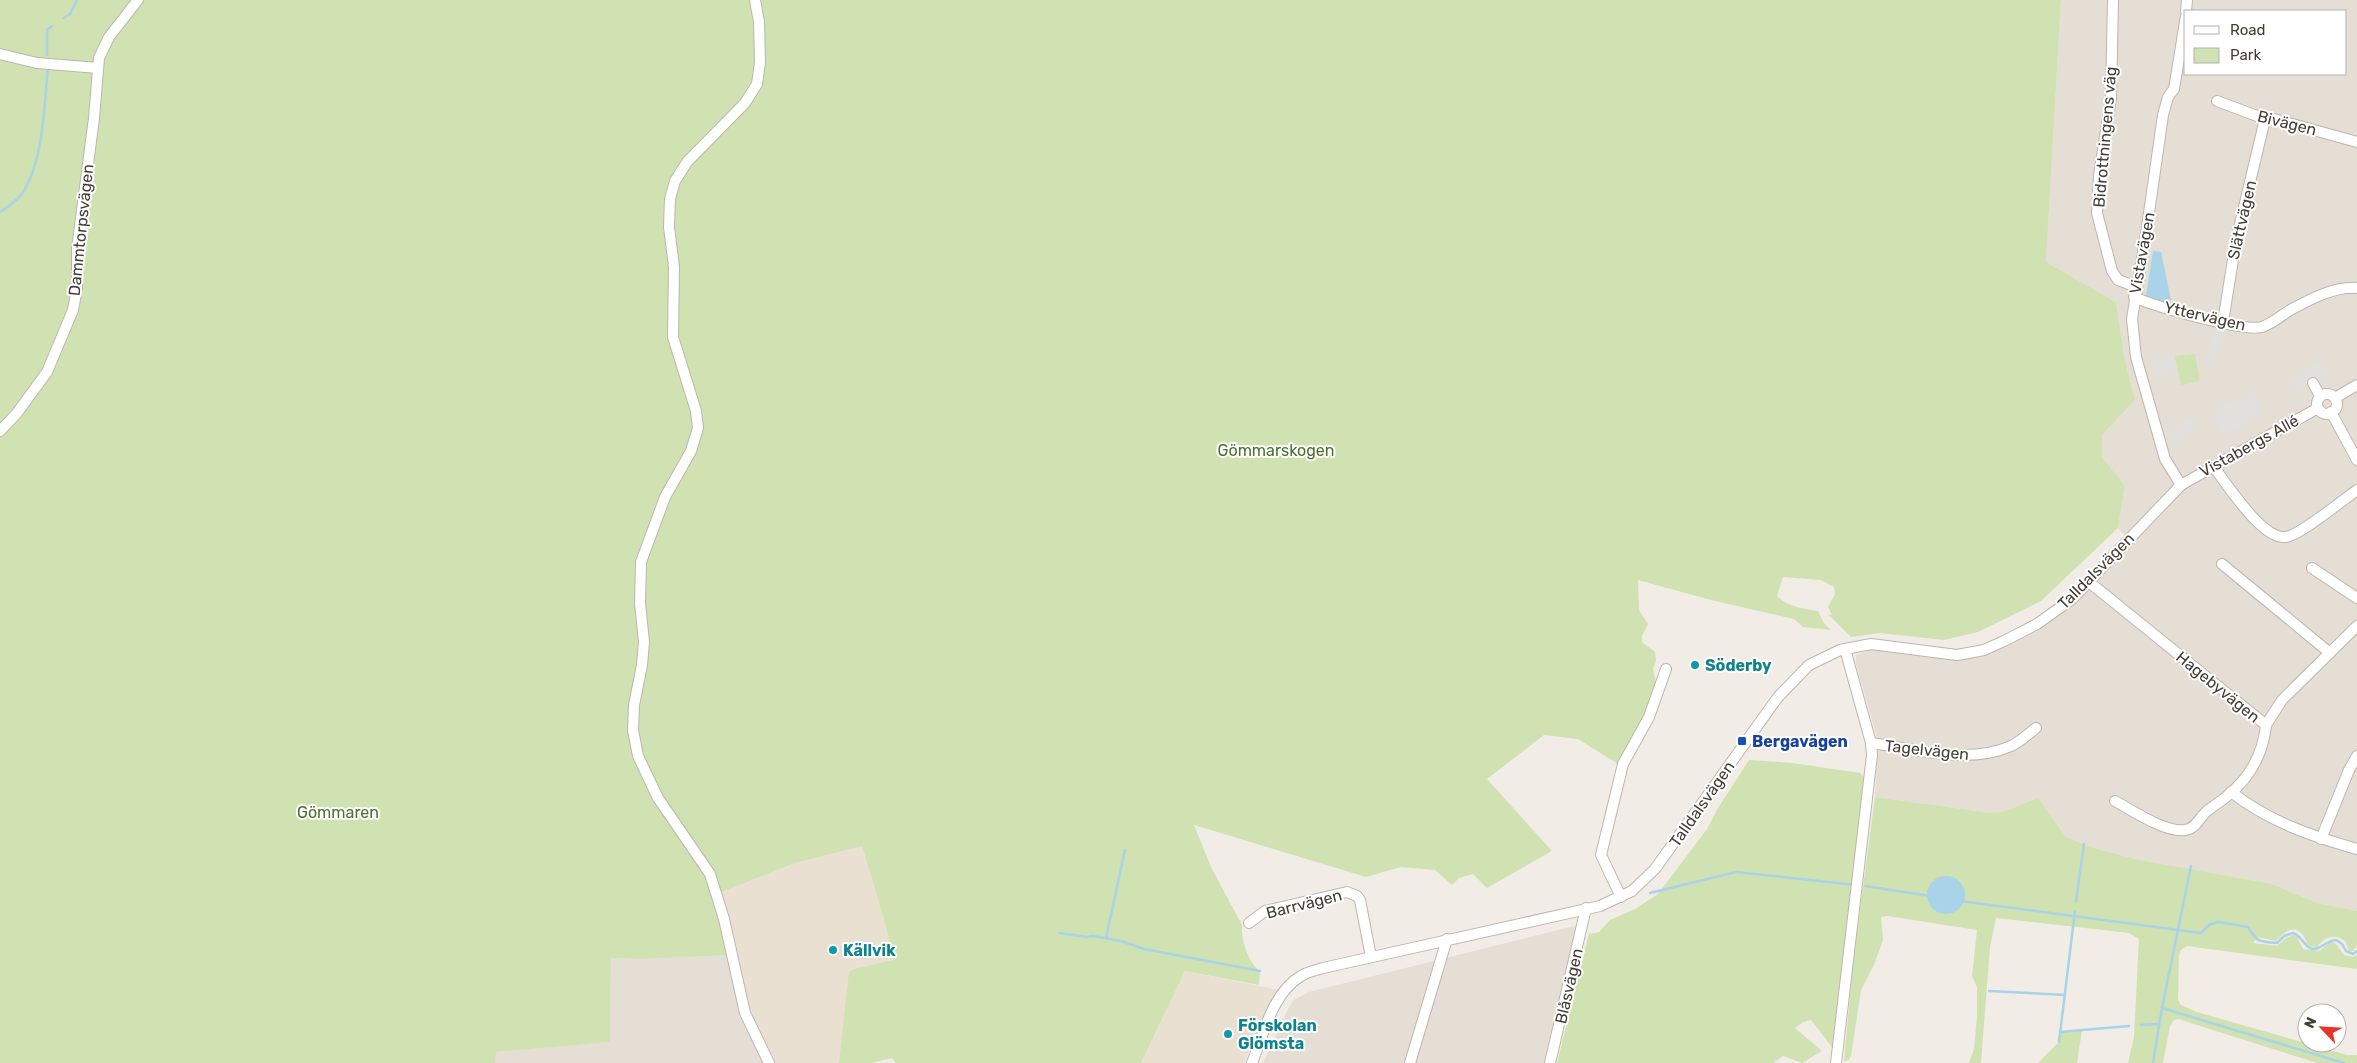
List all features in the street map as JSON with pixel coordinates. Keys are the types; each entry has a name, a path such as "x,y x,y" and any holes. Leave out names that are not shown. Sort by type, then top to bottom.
{"street":[{"name":"Dammtorpsvägen","path":"0,431 47,372 73,310 77,288 77,249 94,118 99,58 106,41 138,0"},
{"path":"756,0 760,22 760,62 756,84 745,103 687,162 675,181 670,199 669,227 674,268 673,337 696,410 698,428 691,451 665,497 641,562 640,603 644,642 642,666 634,706 633,730 638,756 658,798 703,861 710,874 724,919 745,1013 769,1063"},
{"name":"Bidrottningens väg","path":"2113,0 2111,98 2099,176 2097,214 2112,271 2118,280 2136,292"},
{"name":"Vistavägen","path":"2181,485 2164,459 2164,440 2136,357 2132,319 2163,115 2168,97 2174,89 2184,28"},
{"path":"0,54 37,63 98,68"},
{"name":"Bivägen","path":"2217,102 2265,119 2274,119 2357,142"},
{"name":"Slättvägen","path":"2223,322 2236,241 2265,119"},
{"name":"Yttervägen","path":"2136,292 2182,314 2250,328 2261,327 2318,297 2346,287 2357,288"},
{"path":"2314,383 2320,396"},
{"path":"2334,398 2357,385"},
{"path":"2328,394 2334,398 2336,405 2331,412 2325,413 2318,408 2317,402 2320,396 2328,394"},
{"name":"Vistabergs Allé","path":"2181,485 2318,408"},
{"path":"2331,412 2357,460"},
{"path":"2213,466 2245,508 2269,532 2277,536 2293,535 2357,490"},
{"name":"Talldalsvägen","path":"1252,1063 1277,1002 1293,982 1301,976 1323,968 1600,906 1621,897 1644,880 1665,857 1791,681 1809,665 1845,649 1880,644 1948,655 1975,653 2036,624 2072,599 2181,485"},
{"path":"2222,564 2330,653"},
{"path":"2312,568 2357,598"},
{"name":"Hagebyvägen","path":"2089,582 2266,725 2282,700 2357,626"},
{"path":"1836,1063 1871,767 1871,743 1845,649"},
{"path":"1621,897 1601,856 1623,764 1649,717 1666,669"},
{"path":"2115,801 2172,829 2187,830 2244,779 2258,759 2265,738 2266,725"},
{"name":"Tagelvägen","path":"1871,743 1954,755 1979,755 2011,746 2036,728"},
{"path":"2321,839 2349,770 2357,756"},
{"path":"2231,792 2278,822 2321,839 2357,849"},
{"name":"Barrvägen","path":"1250,923 1265,911 1346,892 1352,893 1360,900 1370,957"},
{"name":"Blåsvägen","path":"1550,1063 1586,908"},
{"path":"1410,1063 1447,939"}],"shaded area":[{"path":"2061,0 2357,0 2357,911 2317,903 2272,884 2135,859 2087,846 2066,837 2038,798 2003,812 1991,813 1875,797 1878,749 1876,734 1856,664 1856,655 1871,650 1894,651 1956,660 1985,653 2089,587 2261,727 2252,756 2266,725 2089,582 2127,539 2118,528 2125,486 2102,457 2102,435 2135,400 2125,360 2116,302 2046,262"},
{"path":"2212,329 2225,331 2218,360 2205,359"},
{"path":"2173,353 2177,371 2154,377 2151,359"},
{"path":"2321,360 2330,374 2295,393 2287,379"},
{"path":"2255,392 2261,415 2223,437 2209,415 2223,405"},
{"path":"2191,417 2198,430 2171,446 2166,431"},
{"path":"862,846 886,926 893,960 853,969 839,1063 775,1063 761,1040 749,1012 717,894 795,863"},
{"path":"1578,925 1546,1063 1263,1063 1289,1007 1294,1000 1309,992"},
{"path":"732,955 761,1040 775,1063 495,1063 495,1052 610,1042 611,958 641,959"},
{"path":"1185,971 1279,990 1266,1010 1244,1063 1141,1063"}],"green space":[{"name":"Gömmarskogen","path":"0,0 2061,0 2046,262 2116,302 2125,360 2135,400 2102,435 2102,457 2125,486 2118,528 2041,601 1978,632 1944,640 1880,633 1851,637 1828,614 1832,615 1828,607 1835,594 1834,587 1821,580 1783,577 1777,596 1791,605 1818,611 1824,623 1831,630 1803,627 1794,619 1711,600 1638,580 1639,610 1648,624 1642,636 1642,642 1655,652 1656,661 1653,669 1656,682 1652,701 1618,764 1578,739 1544,735 1487,779 1552,851 1487,888 1473,874 1459,878 1452,885 1435,870 1401,867 1366,877 1194,825 1211,867 1242,925 1246,950 1252,962 1260,971 1259,985 1185,971 1141,1063 896,1063 892,1058 871,1063 839,1063 849,972 853,969 893,960 886,926 862,846 795,863 717,894 732,955 641,959 611,958 610,1042 496,1052 495,1063 0,1063"},
{"path":"2195,354 2200,381 2181,385 2175,356"},
{"path":"1749,760 1793,763 1860,773 1865,778 1832,1047 1811,1020 1803,1022 1795,1028 1822,1051 1802,1063 1783,1056 1773,1063 1557,1063 1589,934 1599,932 1610,920 1635,909 1658,894 1707,829 1718,808"},
{"path":"1875,797 1991,813 2003,812 2038,798 2066,837 2087,846 2135,859 2272,884 2317,903 2357,911 2357,946 2353,951 2349,951 2345,941 2337,937 2326,939 2317,947 2309,946 2300,931 2296,930 2285,932 2276,941 2257,937 2253,943 2277,946 2293,935 2297,937 2303,949 2320,951 2334,942 2344,955 2352,957 2357,955 2357,969 2187,946 2181,950 2179,955 2178,1000 2181,1005 2197,1012 2297,1041 2297,1053 2357,1055 2357,1063 2317,1063 2178,1019 2174,1020 2170,1026 2163,1063 2128,1063 2134,1037 2139,939 2129,933 1996,918 1990,947 1981,1063 1969,1063 1974,1049 1977,1016 1977,987 1972,976 1977,930 1888,916 1881,917 1883,940 1874,965 1861,990 1851,1056 1849,1060 1844,1061 1853,963"},
{"path":"2082,1030 2077,1063 2038,1063 2059,1042 2060,1032"}],"water":[{"path":"2153,251 2161,252 2171,300 2165,302 2146,296"},
{"path":"1946,876 1959,882 1965,895 1959,908 1946,914 1933,908 1927,895 1933,882"}],"waterway":[{"path":"64,18 70,14 77,0"},
{"path":"47,55 47,30 52,26"},
{"path":"0,212 21,195 29,182 34,167 42,133 48,67"},
{"path":"2076,901 2084,844"},
{"path":"1106,938 1125,850"},
{"path":"2153,1063 2162,1008 2191,866"},
{"path":"1650,893 1736,872 1855,885"},
{"path":"1865,886 1930,896"},
{"path":"1960,901 2201,933 2209,925 2218,922 2248,927 2254,936 2262,941 2277,943 2284,936 2293,933 2310,948 2318,948 2336,940 2342,944 2346,951 2353,954 2357,951"},
{"path":"2059,1042 2075,911"},
{"path":"1060,933 1121,941 1144,949 1260,971"},
{"path":"1989,991 2065,995"},
{"path":"2162,1008 2344,1063"},
{"path":"2141,1025 2159,1024"},
{"path":"2060,1032 2129,1026"}],"place":[{"name":"Söderby","path":"1695,665"},
{"name":"Bergavägen","path":"1742,741"},
{"name":"Källvik","path":"833,950"},
{"name":"Förskolan Glömsta","path":"1228,1034"}],"park label":[{"name":"Gömmaren","path":"338,812"}]}
